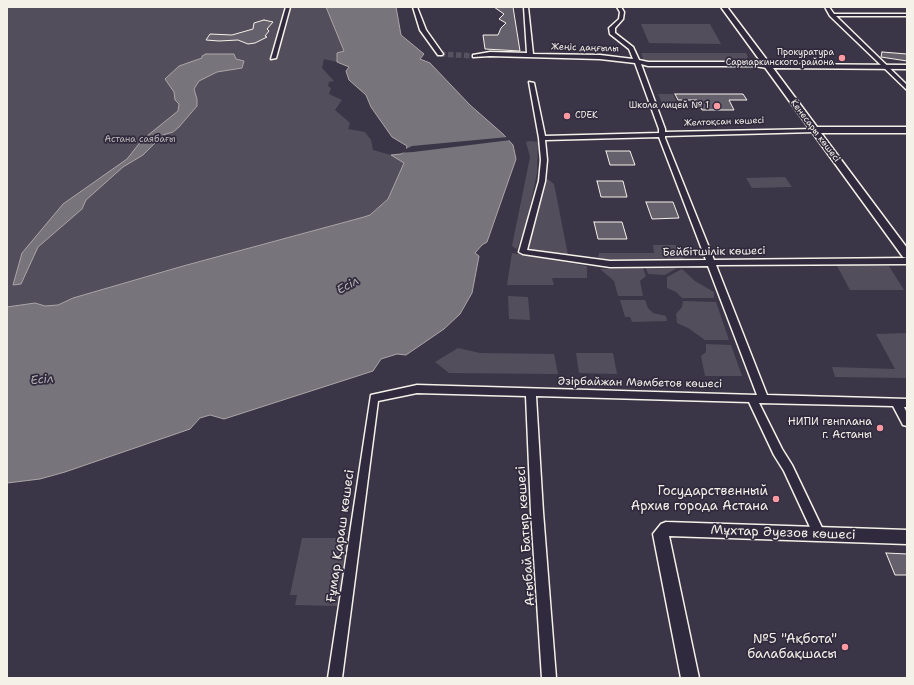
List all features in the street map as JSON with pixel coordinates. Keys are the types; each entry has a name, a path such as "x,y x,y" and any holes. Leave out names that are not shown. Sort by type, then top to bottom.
{"main road":[{"name":"Кенесары көшесі","path":"724,7 907,254"},
{"name":"Жеңіс даңғылы","path":"767,66 907,67"},
{"path":"783,88 777,75 780,71 795,67"},
{"name":"Желтоқсан көшесі","path":"815,130 907,130"},
{"name":"Мұхтар Әуезов көшесі","path":"690,678 661,534 666,529 907,537"}],"street":[{"path":"272,58 288,7"},
{"path":"415,7 423,30 440,54"},
{"path":"526,7 530,56"},
{"path":"619,7 622,12 621,19 614,25 612,31 615,37 631,48 638,65 662,129 664,142 711,263 757,398 778,452 788,468 819,534"},
{"path":"827,7 832,15 907,88"},
{"path":"832,15 907,15"},
{"name":"Жеңіс даңғылы","path":"475,56 615,58 650,70 758,69 767,66"},
{"path":"531,82 542,138"},
{"name":"Желтоқсан көшесі","path":"542,138 815,130"},
{"name":"Бейбітшілік көшесі","path":"542,138 542,181 523,252 610,264 907,261"},
{"name":"Әзірбайжан Мәмбетов көшесі","path":"374,398 417,389 907,403"},
{"name":"Ағыбай Батыр көшесі","path":"531,393 537,512 549,678"},
{"name":"Ғұмар Қараш көшесі","path":"335,678 374,398"},
{"path":"896,402 907,422"}],"green space":[{"name":"Астана саябағы","path":"7,7 326,7 344,52 337,62 324,59 322,68 334,81 329,82 328,86 331,88 329,94 342,100 335,110 350,123 348,129 365,132 371,140 373,150 391,155 404,163 388,199 370,215 364,217 181,266 73,298 58,305 45,306 35,303 7,307"},
{"path":"641,24 710,24 721,44 649,43"},
{"path":"641,53 746,53 748,57 742,62 649,62 644,61"},
{"path":"658,94 673,94 679,108 664,108"},
{"path":"526,142 538,142 537,173 527,221 517,249 512,246 530,157"},
{"path":"785,177 792,187 752,188 746,178"},
{"path":"546,178 554,184 568,255 531,251 529,245"},
{"path":"653,245 675,245 685,248 683,261 604,260 598,258 599,253 654,253"},
{"path":"512,253 587,266 587,278 552,278 554,285 507,285"},
{"path":"836,264 889,266 904,290 850,290"},
{"path":"643,268 646,276 640,281 643,296 618,296 614,281 600,269"},
{"path":"646,268 677,268 665,275 648,274"},
{"path":"682,269 695,281 714,292 714,298 682,298 676,292 667,288 667,277"},
{"path":"508,296 528,297 530,320 509,319"},
{"path":"620,300 645,300 648,308 653,313 666,316 667,321 632,322 630,317 625,317"},
{"path":"683,301 716,302 729,340 705,340 688,328 677,323 676,314 682,307"},
{"path":"907,333 907,378 835,377 832,367 895,369 876,334"},
{"path":"706,344 731,345 742,376 705,376 701,356 706,352"},
{"path":"458,348 480,353 554,354 558,374 449,373 435,362"},
{"path":"576,353 613,353 617,374 579,373"},
{"path":"302,538 348,538 337,606 295,605 297,595 290,595"}],"water":[{"name":"Есіл","path":"326,7 396,7 401,35 424,54 420,59 430,63 470,105 503,134 513,145 516,159 487,242 475,253 479,256 472,293 460,314 444,329 406,355 397,354 381,359 373,371 224,419 210,415 200,418 190,429 65,472 40,479 7,483 7,307 35,303 45,306 58,305 73,298 183,266 364,217 370,215 388,199 404,163 391,155 401,154 406,151 407,146 392,137 371,107 366,95 349,80 346,71 349,67 337,62 337,53 344,51"},
{"path":"206,54 234,54 236,59 244,61 242,68 217,72 199,81 194,89 197,99 197,106 179,127 173,132 163,135 143,155 123,167 86,200 82,209 38,247 21,284 13,285 22,253 63,204 127,159 142,140 178,111 179,104 175,100 174,92 165,79 179,66 202,58 202,56"}],"pier":[{"path":"508,137 511,140 397,153 412,146"}],"building":[{"path":"494,7 513,7 520,51 485,49 483,35 498,35 501,28 506,23 499,19 504,14"},
{"path":"264,20 273,22 267,29 269,31 265,36 267,37 255,43 248,44 238,40 206,40 210,34 232,35 253,29 254,23"},
{"path":"882,52 907,54 907,61 881,57"},
{"path":"675,94 743,94 747,100 729,100 734,110 702,110 697,100 678,100"},
{"path":"606,151 630,151 635,165 610,165"},
{"path":"597,181 623,181 627,197 601,197"},
{"path":"646,202 673,202 679,218 652,219"},
{"path":"594,222 622,222 627,239 598,239"},
{"path":"886,553 907,554 907,575 895,575"}],"tunnel":[{"path":"440,54 475,56"}],"place":[{"name":"Прокуратура Сарыаркинского района","path":"842,58"},
{"name":"Школа лицей № 1","path":"717,106"},
{"name":"CDEK","path":"567,116"},
{"name":"НИПИ генплана г. Астаны","path":"880,428"},
{"name":"Государственный Архив города Астана","path":"776,499"},
{"name":"№5 \"Ақбота\" балабақшасы","path":"845,647"}]}
